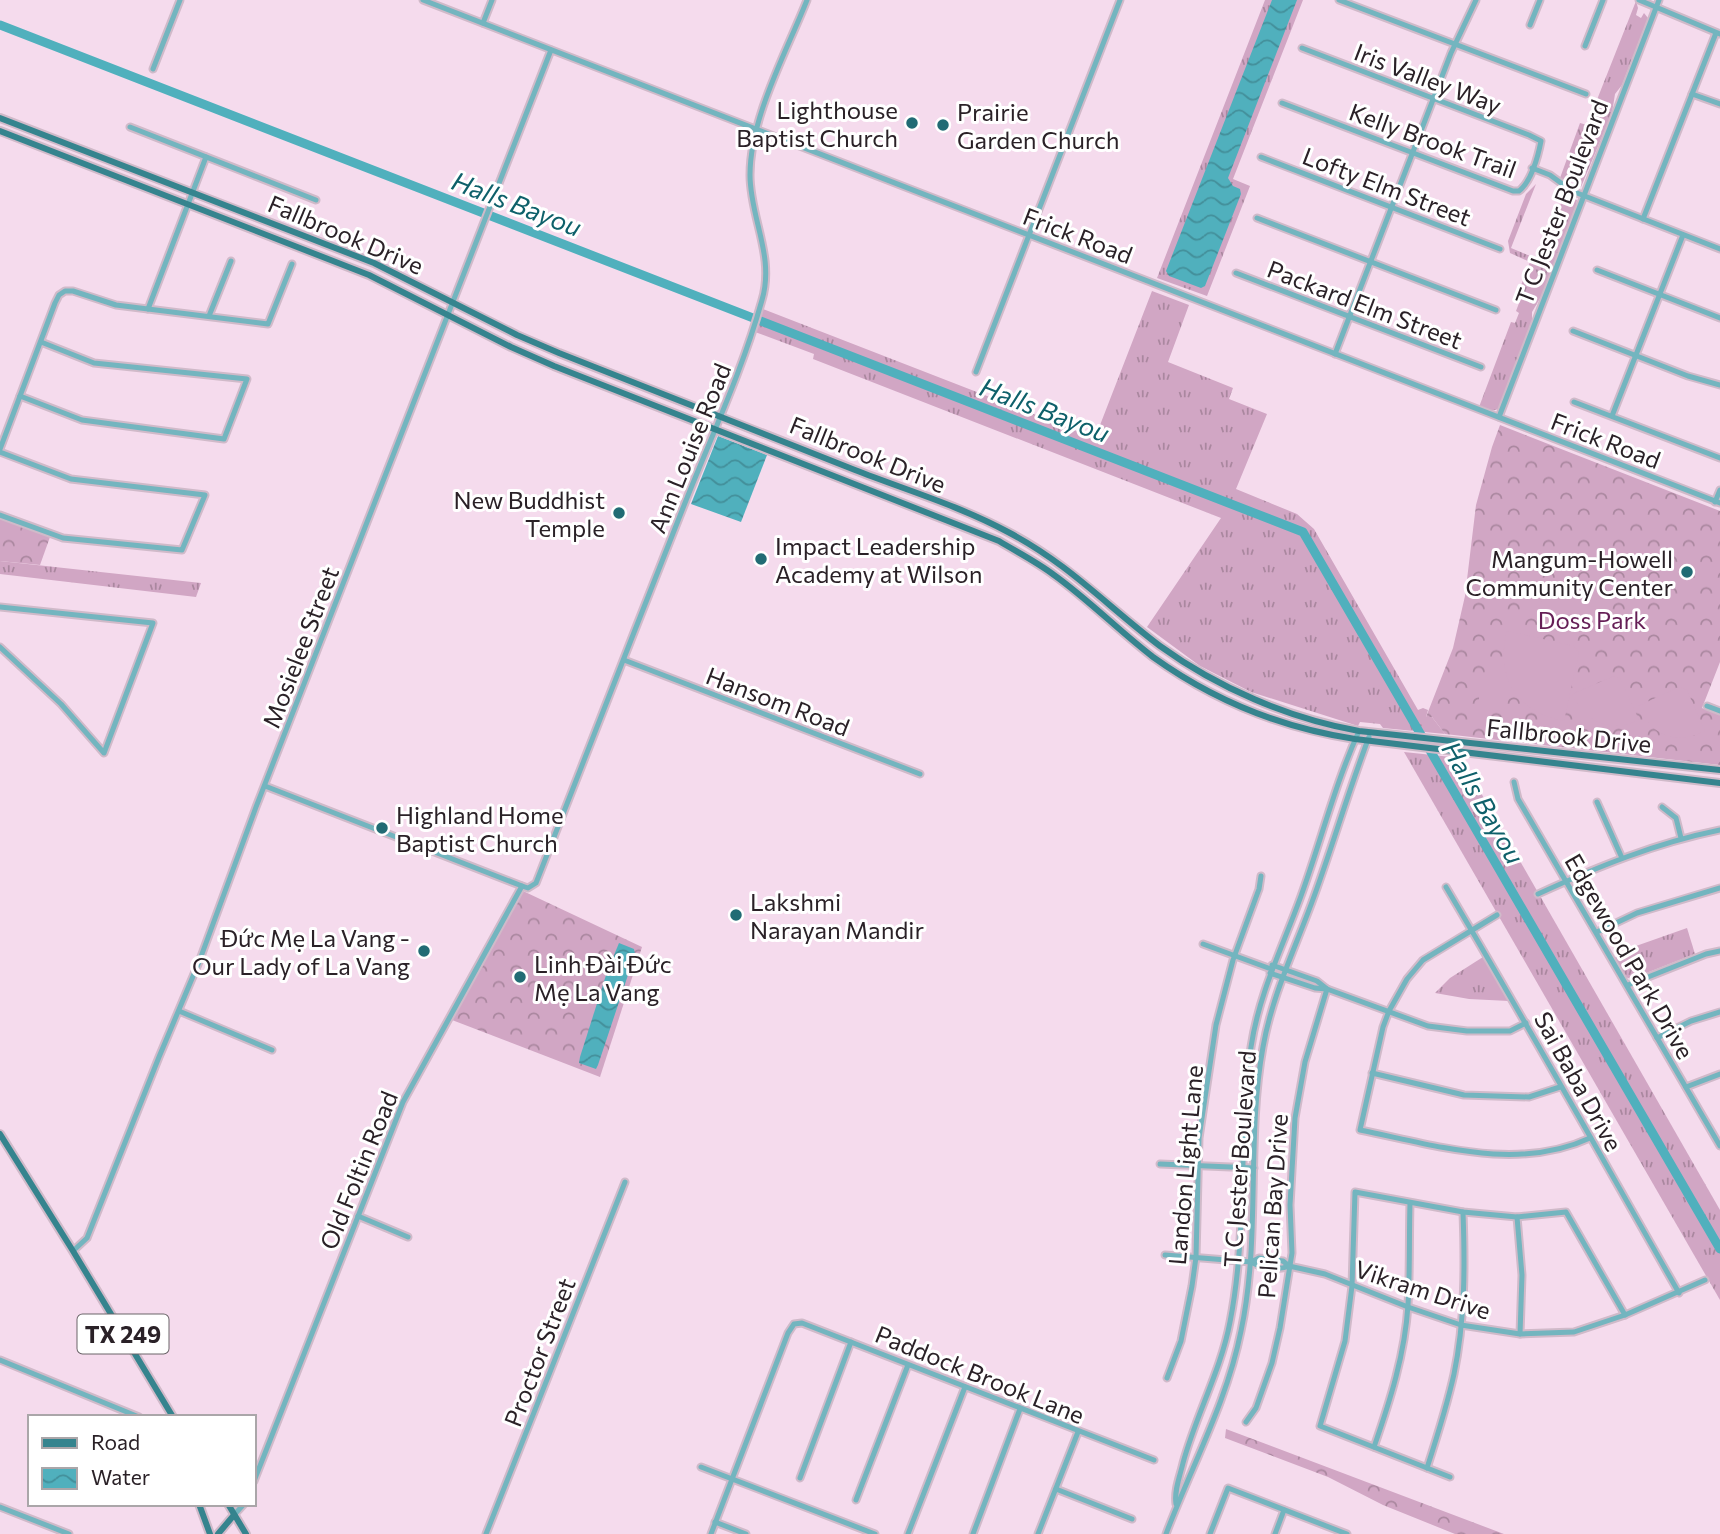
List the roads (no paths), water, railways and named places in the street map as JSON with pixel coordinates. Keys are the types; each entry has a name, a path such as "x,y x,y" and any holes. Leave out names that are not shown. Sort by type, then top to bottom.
{"main road":[{"name":"Fallbrook Drive","path":"0,118 374,263 538,344 1005,530 1061,564 1159,645 1210,677 1280,708 1323,723 1359,731 1720,770"},
{"name":"Fallbrook Drive","path":"0,131 369,275 533,356 999,541 1053,574 1151,655 1203,689 1276,720 1315,732 1409,747 1720,783"},
{"path":"39,146 44,135"},
{"path":"906,503 911,492"},
{"path":"999,541 1005,530"},
{"path":"1517,760 1518,749"},
{"path":"1627,772 1628,760"},
{"name":"TX 249","path":"0,1134 170,1415"},
{"path":"201,1506 210,1534"},
{"path":"229,1506 246,1534"},
{"path":"218,1534 234,1515"}],"street":[{"path":"153,69 180,0"},
{"name":"Frick Road","path":"423,0 1718,503"},
{"path":"483,23 492,0"},
{"name":"Ann Louise Road","path":"522,886 528,888 536,883 736,381 761,304 766,264 751,190 755,129 807,0"},
{"path":"976,372 1120,0"},
{"path":"1339,0 1586,94"},
{"path":"1335,354 1433,98 1476,0"},
{"path":"1530,25 1540,0"},
{"path":"1585,46 1603,0"},
{"path":"1639,0 1718,33 1643,219"},
{"name":"T C Jester Boulevard","path":"1499,417 1659,0"},
{"name":"Iris Valley Way","path":"1302,48 1541,141"},
{"name":"Mosielee Street","path":"73,1251 88,1238 159,1057 180,1011 447,313 463,279 551,50"},
{"path":"1692,94 1720,104"},
{"name":"Kelly Brook Trail","path":"1282,103 1513,191 1525,187 1541,141"},
{"path":"130,127 316,200"},
{"path":"148,309 206,157"},
{"name":"Lofty Elm Street","path":"1261,157 1500,248"},
{"path":"1532,167 1583,195 1720,249"},
{"path":"1257,218 1496,310"},
{"path":"1612,416 1683,235"},
{"path":"209,316 230,261"},
{"path":"0,515 63,538 181,550 205,495 71,479 0,451 55,303 65,291 73,291 116,306 268,324 292,264"},
{"path":"1597,270 1720,318"},
{"name":"Packard Elm Street","path":"1236,273 1481,367"},
{"path":"1573,331 1720,386"},
{"path":"20,397 82,420 224,439 247,379 94,363 41,342"},
{"path":"1574,402 1720,458"},
{"path":"1718,503 1720,490"},
{"path":"0,607 153,623 104,753 61,704 0,647"},
{"name":"Hansom Road","path":"624,660 920,774"},
{"path":"1707,706 1720,711"},
{"name":"T C Jester Boulevard","path":"1176,1507 1175,1495 1195,1426 1230,1324 1239,1261 1242,1168 1251,1044 1271,969 1299,901 1359,731"},
{"name":"T C Jester Boulevard","path":"1166,1534 1226,1385 1241,1332 1251,1262 1260,1069 1269,1021 1281,977 1314,897 1371,732"},
{"name":"Edgewood Park Drive","path":"1514,782 1518,799 1718,1138 1720,1146"},
{"path":"265,786 522,886"},
{"path":"1597,802 1622,858"},
{"path":"1662,807 1676,818 1681,838"},
{"path":"1538,894 1622,858 1681,838 1720,830"},
{"name":"Landon Light Lane","path":"1167,1378 1187,1315 1196,1257 1201,1127 1216,1025 1234,956 1259,889 1261,876"},
{"name":"Old Foltin Road","path":"256,1476 403,1102 522,886"},
{"name":"Sai Baba Drive","path":"1446,887 1679,1293"},
{"path":"1597,932 1637,913 1720,888"},
{"path":"1497,915 1423,960 1407,979 1389,1011 1378,1044 1360,1130 1460,1150 1499,1154 1533,1155 1573,1146 1590,1138"},
{"path":"1203,944 1271,969 1281,977 1327,989 1428,1026 1467,1031 1510,1031 1526,1023"},
{"path":"1628,985 1720,951"},
{"path":"1271,969 1284,969 1317,981 1327,989"},
{"name":"Pelican Bay Drive","path":"1246,1422 1256,1408 1272,1363 1292,1245 1290,1205 1295,1118 1306,1062 1327,989"},
{"path":"180,1011 272,1050"},
{"path":"1657,1038 1691,1021 1720,1012"},
{"path":"1372,1073 1464,1095 1529,1097 1560,1087"},
{"path":"1686,1087 1720,1074"},
{"path":"1160,1164 1254,1168"},
{"name":"Proctor Street","path":"486,1534 625,1182"},
{"path":"1450,1477 1320,1426 1345,1341 1352,1286 1355,1192 1463,1212 1517,1217 1566,1212 1625,1315"},
{"path":"1374,1447 1389,1404 1400,1359 1408,1307 1410,1203"},
{"path":"1427,1468 1454,1373 1461,1325 1463,1212"},
{"path":"358,1216 408,1237"},
{"path":"1517,1217 1522,1275 1520,1334"},
{"name":"Vikram Drive","path":"1166,1255 1251,1262 1259,1258 1283,1261 1289,1266 1325,1274 1461,1325 1520,1334 1574,1332 1625,1315 1705,1280"},
{"name":"Paddock Brook Lane","path":"732,1479 788,1333 794,1324 802,1322 1154,1460"},
{"path":"800,1478 851,1342"},
{"path":"0,1360 134,1415"},
{"path":"856,1500 908,1365"},
{"path":"908,1534 965,1387"},
{"path":"973,1534 1020,1409"},
{"path":"1195,1426 1207,1432"},
{"path":"1038,1534 1078,1432"},
{"path":"702,1467 875,1534"},
{"path":"711,1534 732,1479"},
{"path":"1210,1534 1228,1488 1347,1534"},
{"path":"1056,1489 1132,1519"},
{"path":"234,1515 242,1506"},
{"path":"0,1507 69,1534"},
{"path":"1275,1534 1284,1510"},
{"path":"715,1522 746,1534"}],"water":[{"path":"1272,0 1297,0 1228,178 1233,186 1240,189 1241,194 1205,286 1201,288 1169,276 1166,271"},
{"path":"718,436 767,455 741,522 691,504"},
{"path":"619,943 634,949 635,954 596,1069 579,1063 580,1057"}],"waterway":[{"name":"Halls Bayou","path":"0,25 1303,532 1720,1249"}],"place":[{"name":"Lighthouse Baptist Church","path":"912,123"},
{"name":"Prairie Garden Church","path":"943,125"},
{"name":"New Buddhist Temple","path":"619,513"},
{"name":"Impact Leadership Academy at Wilson","path":"761,559"},
{"name":"Mangum-Howell Community Center","path":"1687,572"},
{"name":"Highland Home Baptist Church","path":"382,828"},
{"name":"Lakshmi Narayan Mandir","path":"736,915"},
{"name":"Đức Mẹ La Vang - Our Lady of La Vang","path":"424,951"},
{"name":"Linh Đài Đức Mẹ La Vang","path":"520,977"}],"park label":[{"name":"Doss Park","path":"1592,619"}]}
